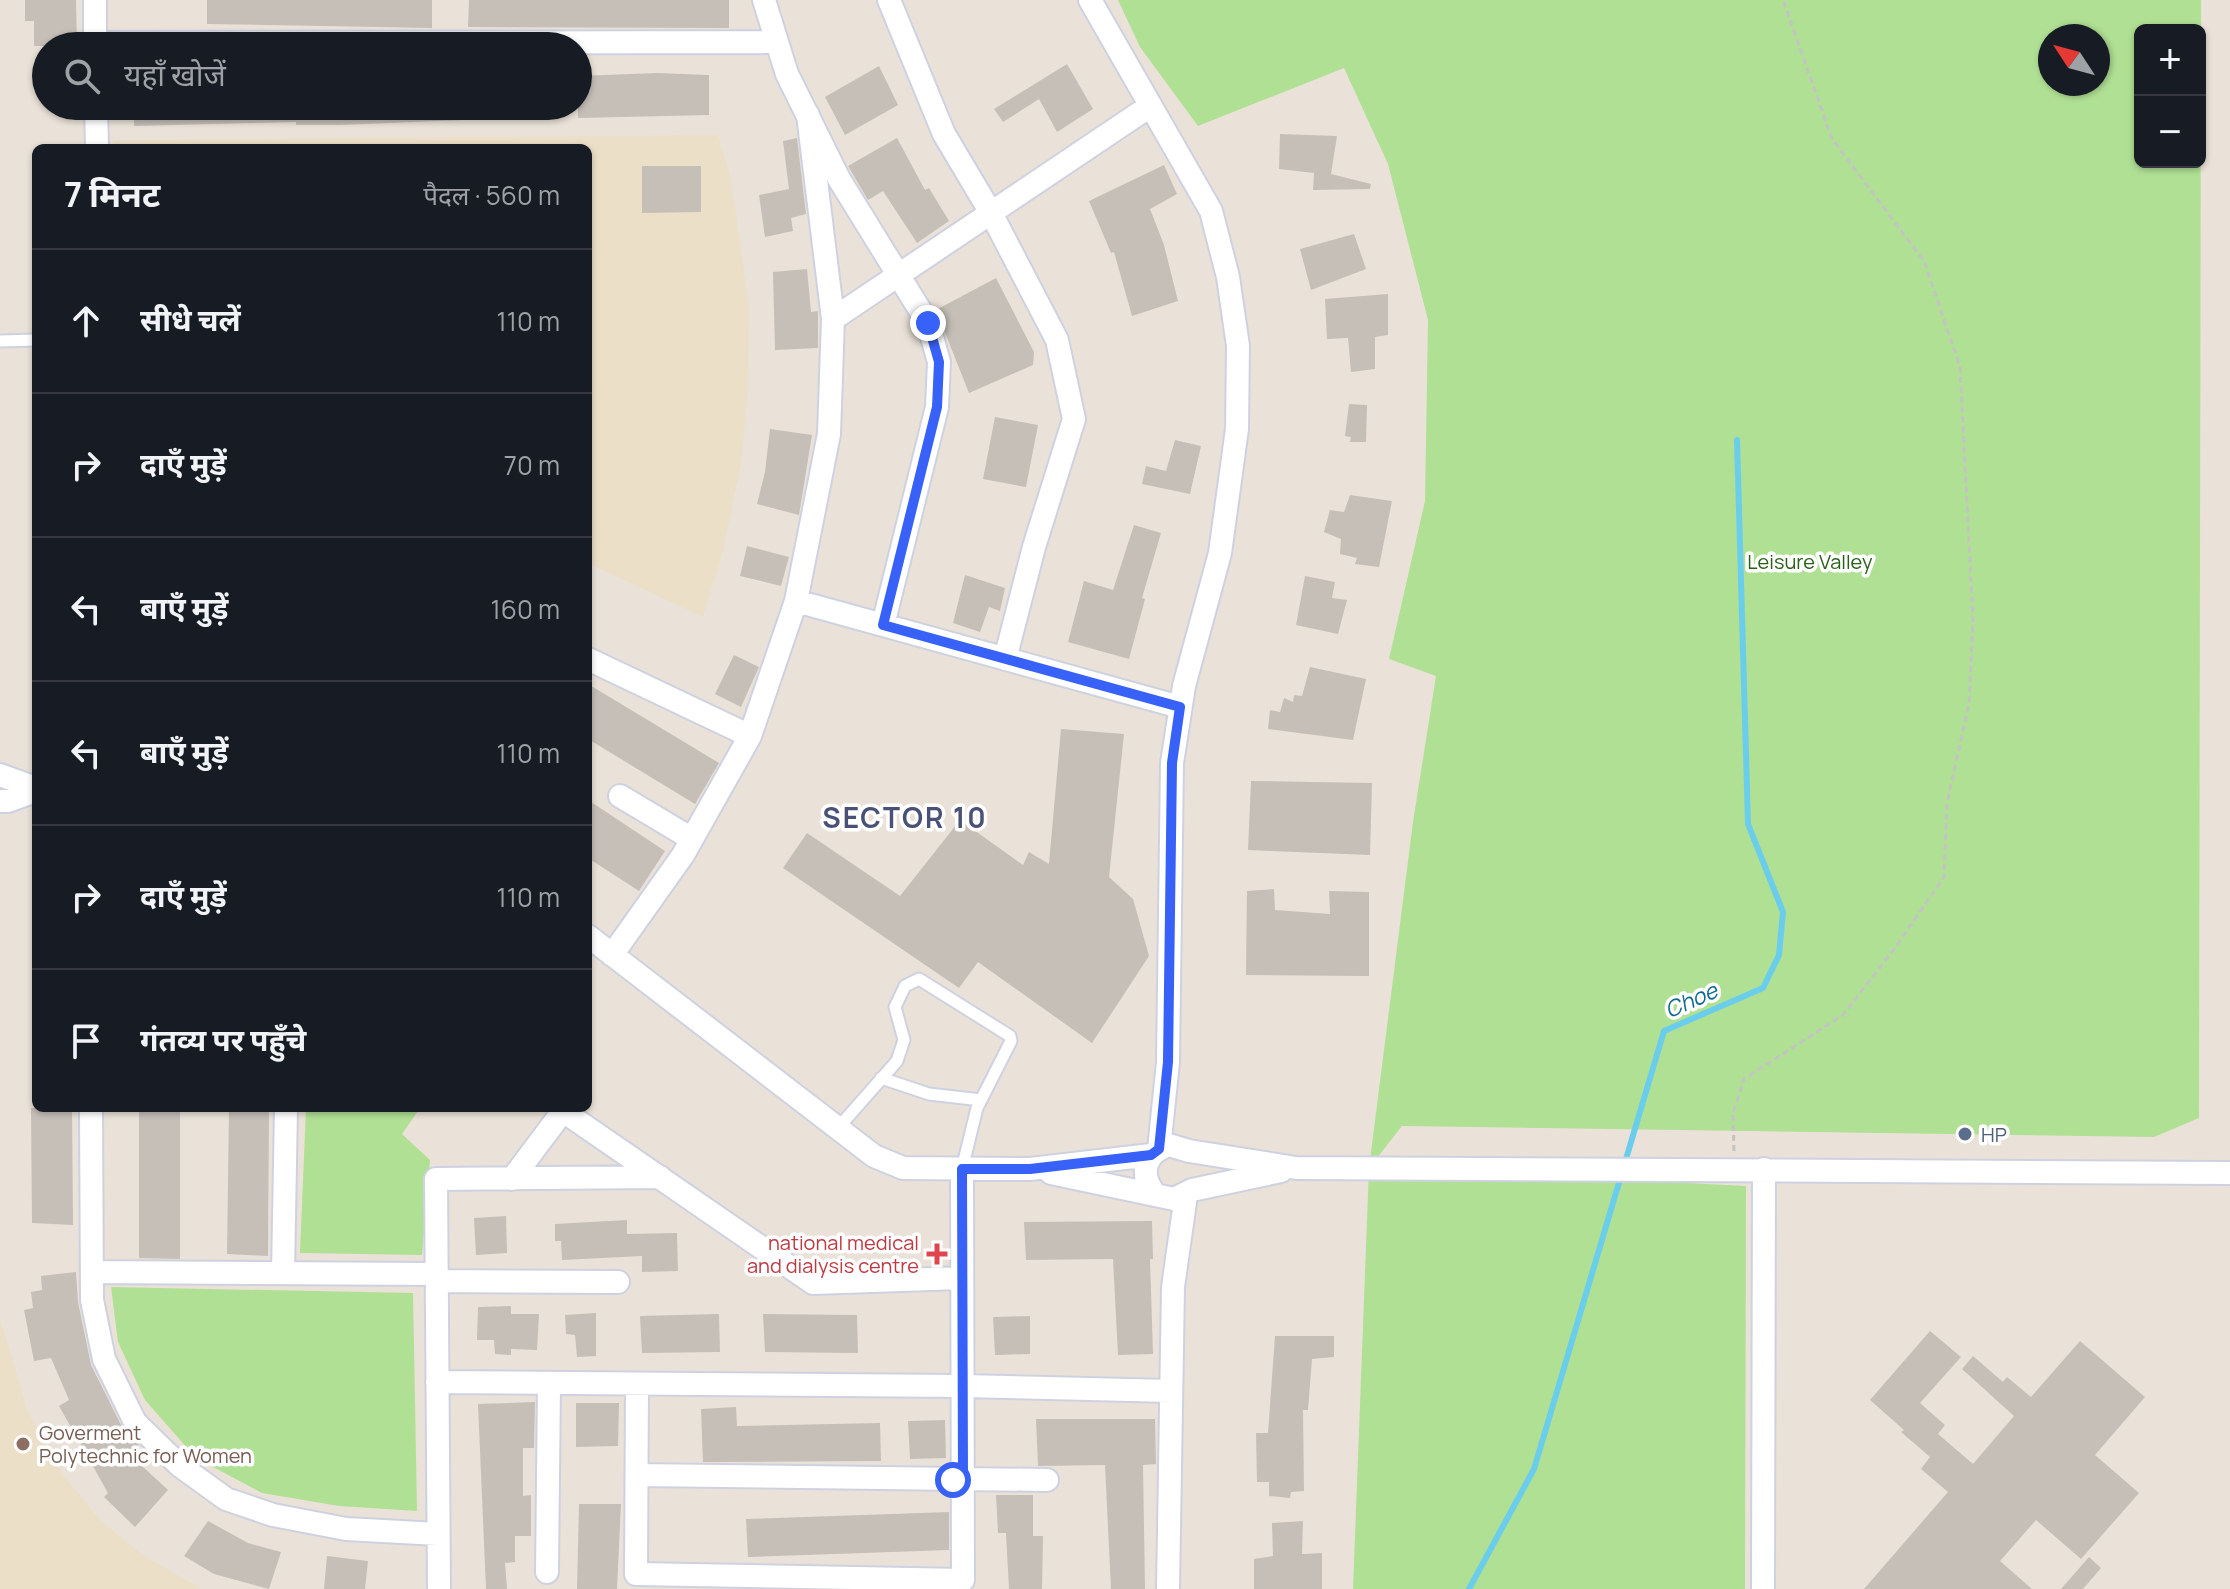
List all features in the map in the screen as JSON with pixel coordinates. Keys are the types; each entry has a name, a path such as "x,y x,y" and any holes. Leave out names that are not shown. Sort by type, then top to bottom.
{"street":[{"path":"95,0 95,32"},
{"path":"764,0 787,74 839,179 928,323 939,362 937,407 883,625"},
{"path":"889,0 944,134 991,213 1057,340 1074,419 1034,547 1005,659"},
{"path":"1090,0 1211,211 1228,277 1238,346 1237,429 1220,553 1184,686 1172,763 1168,1062 1170,1151"},
{"path":"592,43 777,42"},
{"path":"833,319 1150,106"},
{"path":"612,955 692,839 750,736 796,601 829,434 833,319 808,115"},
{"path":"96,120 97,144"},
{"path":"796,601 1180,707"},
{"path":"592,661 750,736"},
{"path":"3,790 32,790"},
{"path":"620,796 692,839"},
{"path":"592,939 874,1156 903,1168 1030,1169 1170,1151 1296,1168 2230,1173"},
{"path":"91,1112 92,1300 104,1359 135,1422 179,1465 226,1499 273,1515 346,1529 438,1534"},
{"path":"283,1273 286,1112"},
{"path":"512,1179 562,1112"},
{"path":"564,1112 813,1283 962,1278"},
{"path":"1168,1589 1174,1194 1198,1170 1170,1151"},
{"path":"1170,1151 1146,1164 1145,1175 1174,1194"},
{"path":"1030,1169 1174,1194 1296,1168"},
{"path":"637,1384 636,1574 963,1580 962,1169"},
{"path":"1763,1589 1764,1169"},
{"path":"439,1589 436,1179 660,1177"},
{"path":"92,1272 283,1273 618,1282"},
{"path":"437,1382 963,1386 1171,1391"},
{"path":"547,1572 549,1383"},
{"path":"637,1475 1047,1480"}],"lane":[{"path":"0,341 32,340"},
{"path":"838,1128 897,1061 904,1040 895,1007 905,986 919,979 1010,1036 1011,1041 981,1100 962,1169"},
{"path":"881,1078 929,1094 981,1100"}],"path":[{"path":"1734,1169 1733,1113 1744,1079 1843,1015 1944,877 1947,803 1969,703 1973,621 1960,367 1924,261 1832,139 1783,0"}],"shaded area":[{"path":"718,135 731,179 749,308 748,390 741,464 722,555 703,617 592,565 592,144 113,144 113,140"},
{"name":"Goverment Polytechnic for Women","path":"0,1318 28,1412 63,1475 101,1521 144,1556 202,1589 0,1589"}],"green space":[{"name":"Leisure Valley","path":"1118,0 2201,0 2201,24 2134,24 2134,168 2201,168 2199,1118 2154,1137 1402,1126 1370,1167 1746,1186 1745,1589 1353,1589 1369,1168 1413,822 1436,676 1389,659 1425,501 1428,320 1388,164 1344,68 1198,126 1140,47"},
{"path":"306,1112 417,1112 402,1134 430,1160 422,1255 300,1253"},
{"path":"111,1287 413,1293 417,1511 339,1506 262,1493 196,1458 145,1400 118,1342"}],"building":[{"path":"25,0 76,0 77,32 34,32 34,21 25,21"},
{"path":"207,0 432,0 432,28 207,24"},
{"path":"469,0 729,0 729,28 468,27"},
{"path":"1067,64 1093,109 1057,132 1039,99 1003,122 994,109"},
{"path":"879,66 898,105 845,135 825,97"},
{"path":"592,75 709,75 709,115 592,118"},
{"path":"134,120 463,120 340,125 296,125 296,122 134,126"},
{"path":"1280,134 1337,136 1331,174 1371,184 1370,189 1313,190 1314,173 1279,169"},
{"path":"797,138 806,214 791,218 793,231 765,237 759,195 789,189 783,141"},
{"path":"897,138 925,190 929,188 949,221 917,243 883,191 868,200 848,166"},
{"path":"1164,165 1177,194 1150,209 1164,245 1178,301 1132,316 1114,252 1111,253 1089,201"},
{"path":"642,166 701,166 701,212 642,213"},
{"path":"1354,234 1366,269 1311,290 1300,249"},
{"path":"807,269 811,312 818,311 818,348 775,350 773,272"},
{"path":"996,278 1034,352 1033,365 969,393 936,310"},
{"path":"1388,294 1388,335 1375,337 1375,369 1351,372 1348,338 1327,339 1325,299"},
{"path":"1349,404 1367,405 1366,442 1350,442 1351,437 1345,436"},
{"path":"995,417 1038,425 1026,487 983,479"},
{"path":"770,429 812,435 799,515 757,504 765,472"},
{"path":"1175,440 1201,446 1190,494 1142,484 1146,466 1166,471"},
{"path":"1350,495 1392,501 1379,567 1355,564 1357,558 1340,554 1341,539 1324,532 1330,510 1344,512"},
{"path":"1134,525 1161,533 1142,598 1145,599 1129,659 1068,642 1084,581 1113,590"},
{"path":"747,546 789,557 781,586 740,576"},
{"path":"965,575 1005,588 1000,611 989,607 980,632 953,623"},
{"path":"1305,576 1335,582 1332,598 1347,600 1338,634 1296,625"},
{"path":"734,655 759,667 741,707 715,694"},
{"path":"1310,667 1366,679 1353,740 1268,729 1270,710 1280,712 1284,698 1293,702 1294,695 1302,696"},
{"path":"592,686 719,763 695,804 592,741"},
{"path":"1061,729 1124,734 1109,877 1133,899 1149,956 1092,1043 978,962 959,988 783,868 807,833 900,896 960,820 1023,865 1029,852 1049,864"},
{"path":"1251,781 1372,783 1370,855 1248,850"},
{"path":"592,803 665,851 639,891 592,861"},
{"path":"1274,889 1275,910 1330,914 1329,891 1369,892 1369,976 1246,975 1247,891"},
{"path":"31,1108 32,1112 72,1112 73,1225 32,1223"},
{"path":"139,1112 180,1112 180,1259 139,1258"},
{"path":"229,1112 269,1112 268,1256 227,1254"},
{"path":"506,1216 507,1253 476,1255 474,1218"},
{"path":"627,1220 627,1234 677,1233 678,1271 642,1272 642,1256 562,1260 561,1241 555,1241 555,1224"},
{"path":"1152,1221 1153,1354 1118,1355 1113,1259 1026,1260 1024,1222"},
{"path":"76,1272 78,1302 91,1365 123,1429 139,1445 128,1453 168,1490 135,1527 104,1497 108,1493 59,1406 69,1400 51,1358 34,1361 24,1310 33,1308 31,1292 42,1290 41,1276"},
{"path":"511,1306 511,1314 539,1314 537,1350 511,1349 511,1355 495,1354 494,1340 477,1340 478,1307"},
{"path":"596,1313 596,1356 577,1357 575,1335 566,1334 565,1315"},
{"path":"719,1314 720,1352 642,1353 640,1316"},
{"path":"763,1314 857,1315 858,1353 765,1352"},
{"path":"1030,1316 1030,1354 995,1355 993,1317"},
{"path":"1930,1331 1961,1357 1920,1403 1945,1425 1938,1434 1973,1464 2014,1416 1962,1369 1973,1356 2003,1382 2007,1377 2031,1397 2080,1341 2145,1397 2095,1455 2139,1493 2081,1559 2036,1520 2000,1561 2032,1589 1864,1589 1948,1492 1921,1469 1930,1457 1870,1400"},
{"path":"1275,1336 1334,1336 1334,1357 1312,1359 1308,1410 1303,1410 1304,1491 1291,1492 1290,1498 1269,1496 1269,1482 1257,1482 1256,1433 1268,1433"},
{"path":"535,1402 534,1448 523,1448 523,1496 531,1495 531,1536 515,1536 515,1562 505,1563 507,1589 486,1589 478,1404"},
{"path":"576,1403 619,1403 618,1446 576,1447"},
{"path":"736,1407 737,1426 880,1423 881,1461 703,1462 701,1409"},
{"path":"1036,1419 1155,1419 1156,1464 1143,1465 1145,1589 1111,1589 1105,1465 1038,1466"},
{"path":"945,1420 946,1458 910,1459 908,1421"},
{"path":"996,1495 1033,1495 1033,1536 1043,1536 1042,1589 1009,1589 1006,1533 998,1533"},
{"path":"579,1504 621,1504 617,1589 577,1589"},
{"path":"949,1512 949,1550 748,1557 746,1519"},
{"path":"208,1521 248,1543 281,1552 269,1589 214,1574 184,1556"},
{"path":"1303,1521 1302,1554 1322,1553 1322,1589 1254,1589 1254,1559 1273,1556 1272,1523"},
{"path":"327,1556 368,1561 365,1589 324,1589"},
{"path":"2089,1557 2101,1568 2083,1589 2061,1589"}],"waterway":[{"name":"Choe","path":"1469,1589 1534,1469 1664,1031 1763,988 1779,955 1783,912 1748,824 1737,440"}],"place":[{"name":"HP","path":"1965,1134"},
{"name":"national medical and dialysis centre","path":"937,1254"},
{"name":"Goverment Polytechnic for Women","path":"23,1444"}],"district":[{"name":"SECTOR 10","path":"905,817"}],"route":[{"path":"928,323 939,362 937,407 883,625 1180,707 1172,763 1168,1062 1159,1149 1151,1155 1030,1169 962,1169 963,1480 953,1480"}]}
